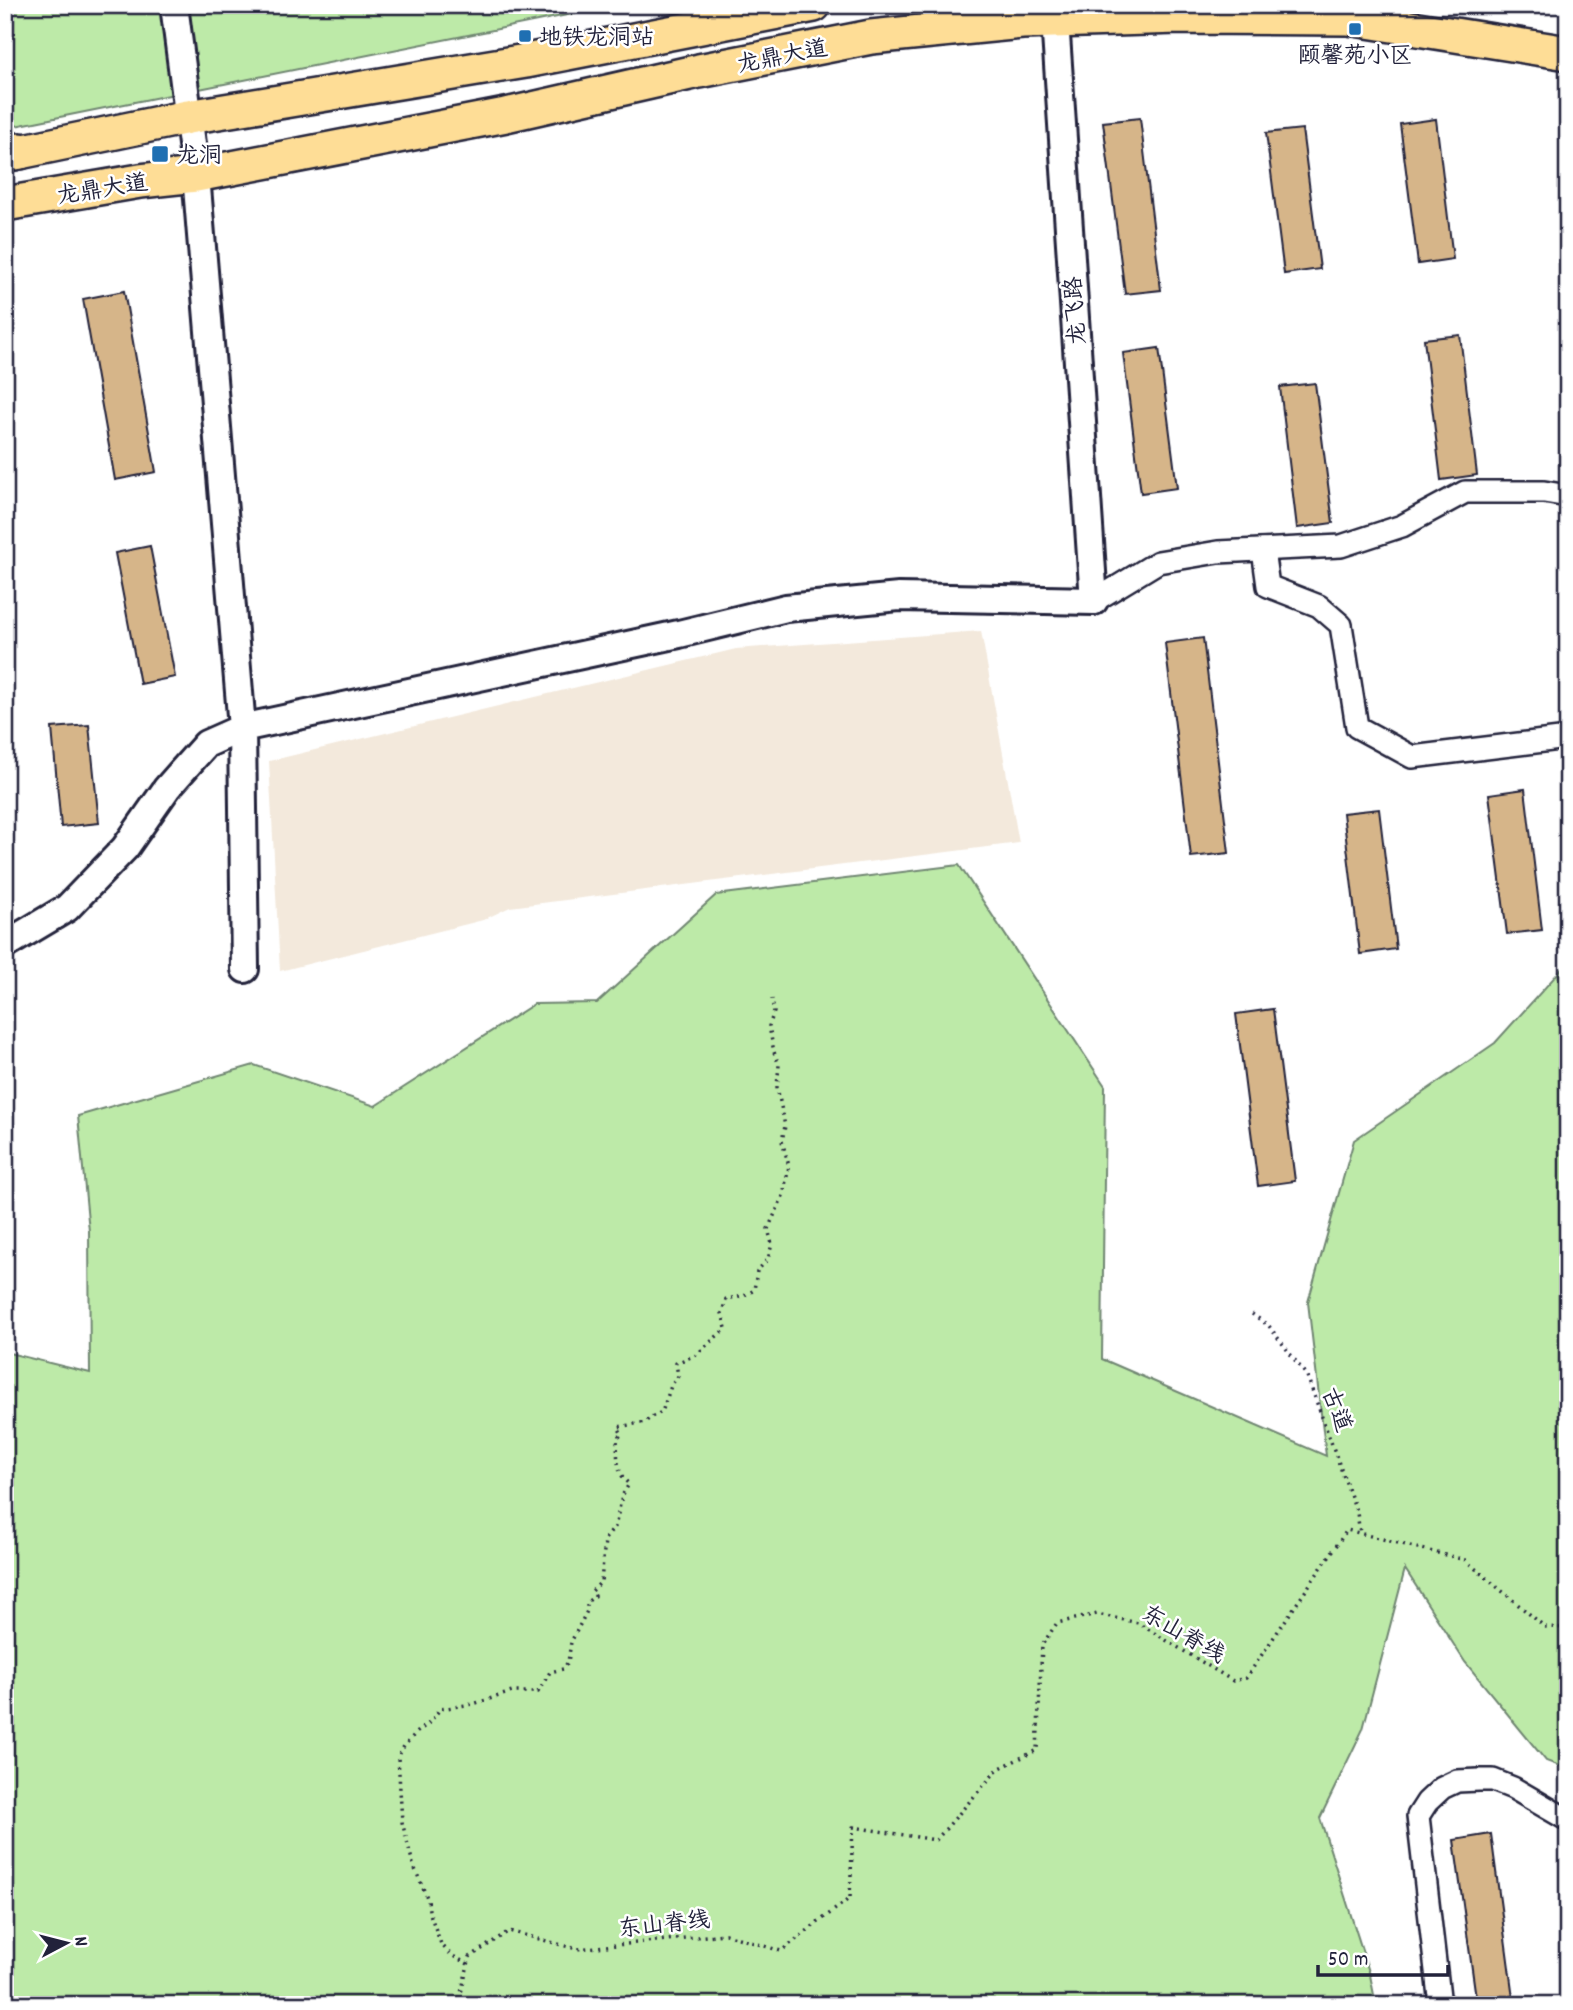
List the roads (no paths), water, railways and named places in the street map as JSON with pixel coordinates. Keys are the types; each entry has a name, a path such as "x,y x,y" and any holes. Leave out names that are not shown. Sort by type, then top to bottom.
{"main road":[{"name":"龙鼎大道","path":"10,153 188,117 526,61 814,5"},
{"name":"龙鼎大道","path":"5,204 140,181 196,175 506,115 699,71 871,37 1022,22 1054,13 1348,18 1568,53"}],"street":[{"path":"175,9 196,175 242,728 245,969"},
{"name":"龙飞路","path":"1054,13 1094,601"},
{"path":"5,945 67,908 125,848 167,788 206,744 242,728 679,634 786,608 899,597 1094,601 1158,562 1218,552 1341,546 1402,526 1465,492 1544,492 1568,496"},
{"path":"1263,550 1268,586 1319,606 1341,625 1357,727 1412,757 1568,738"},
{"path":"1440,2005 1418,1816 1427,1802 1442,1788 1457,1781 1493,1780 1513,1787 1568,1819"}],"place":[{"name":"颐馨苑小区","path":"1355,29"},
{"name":"地铁龙洞站","path":"525,36"},
{"name":"龙洞","path":"160,154"}]}
